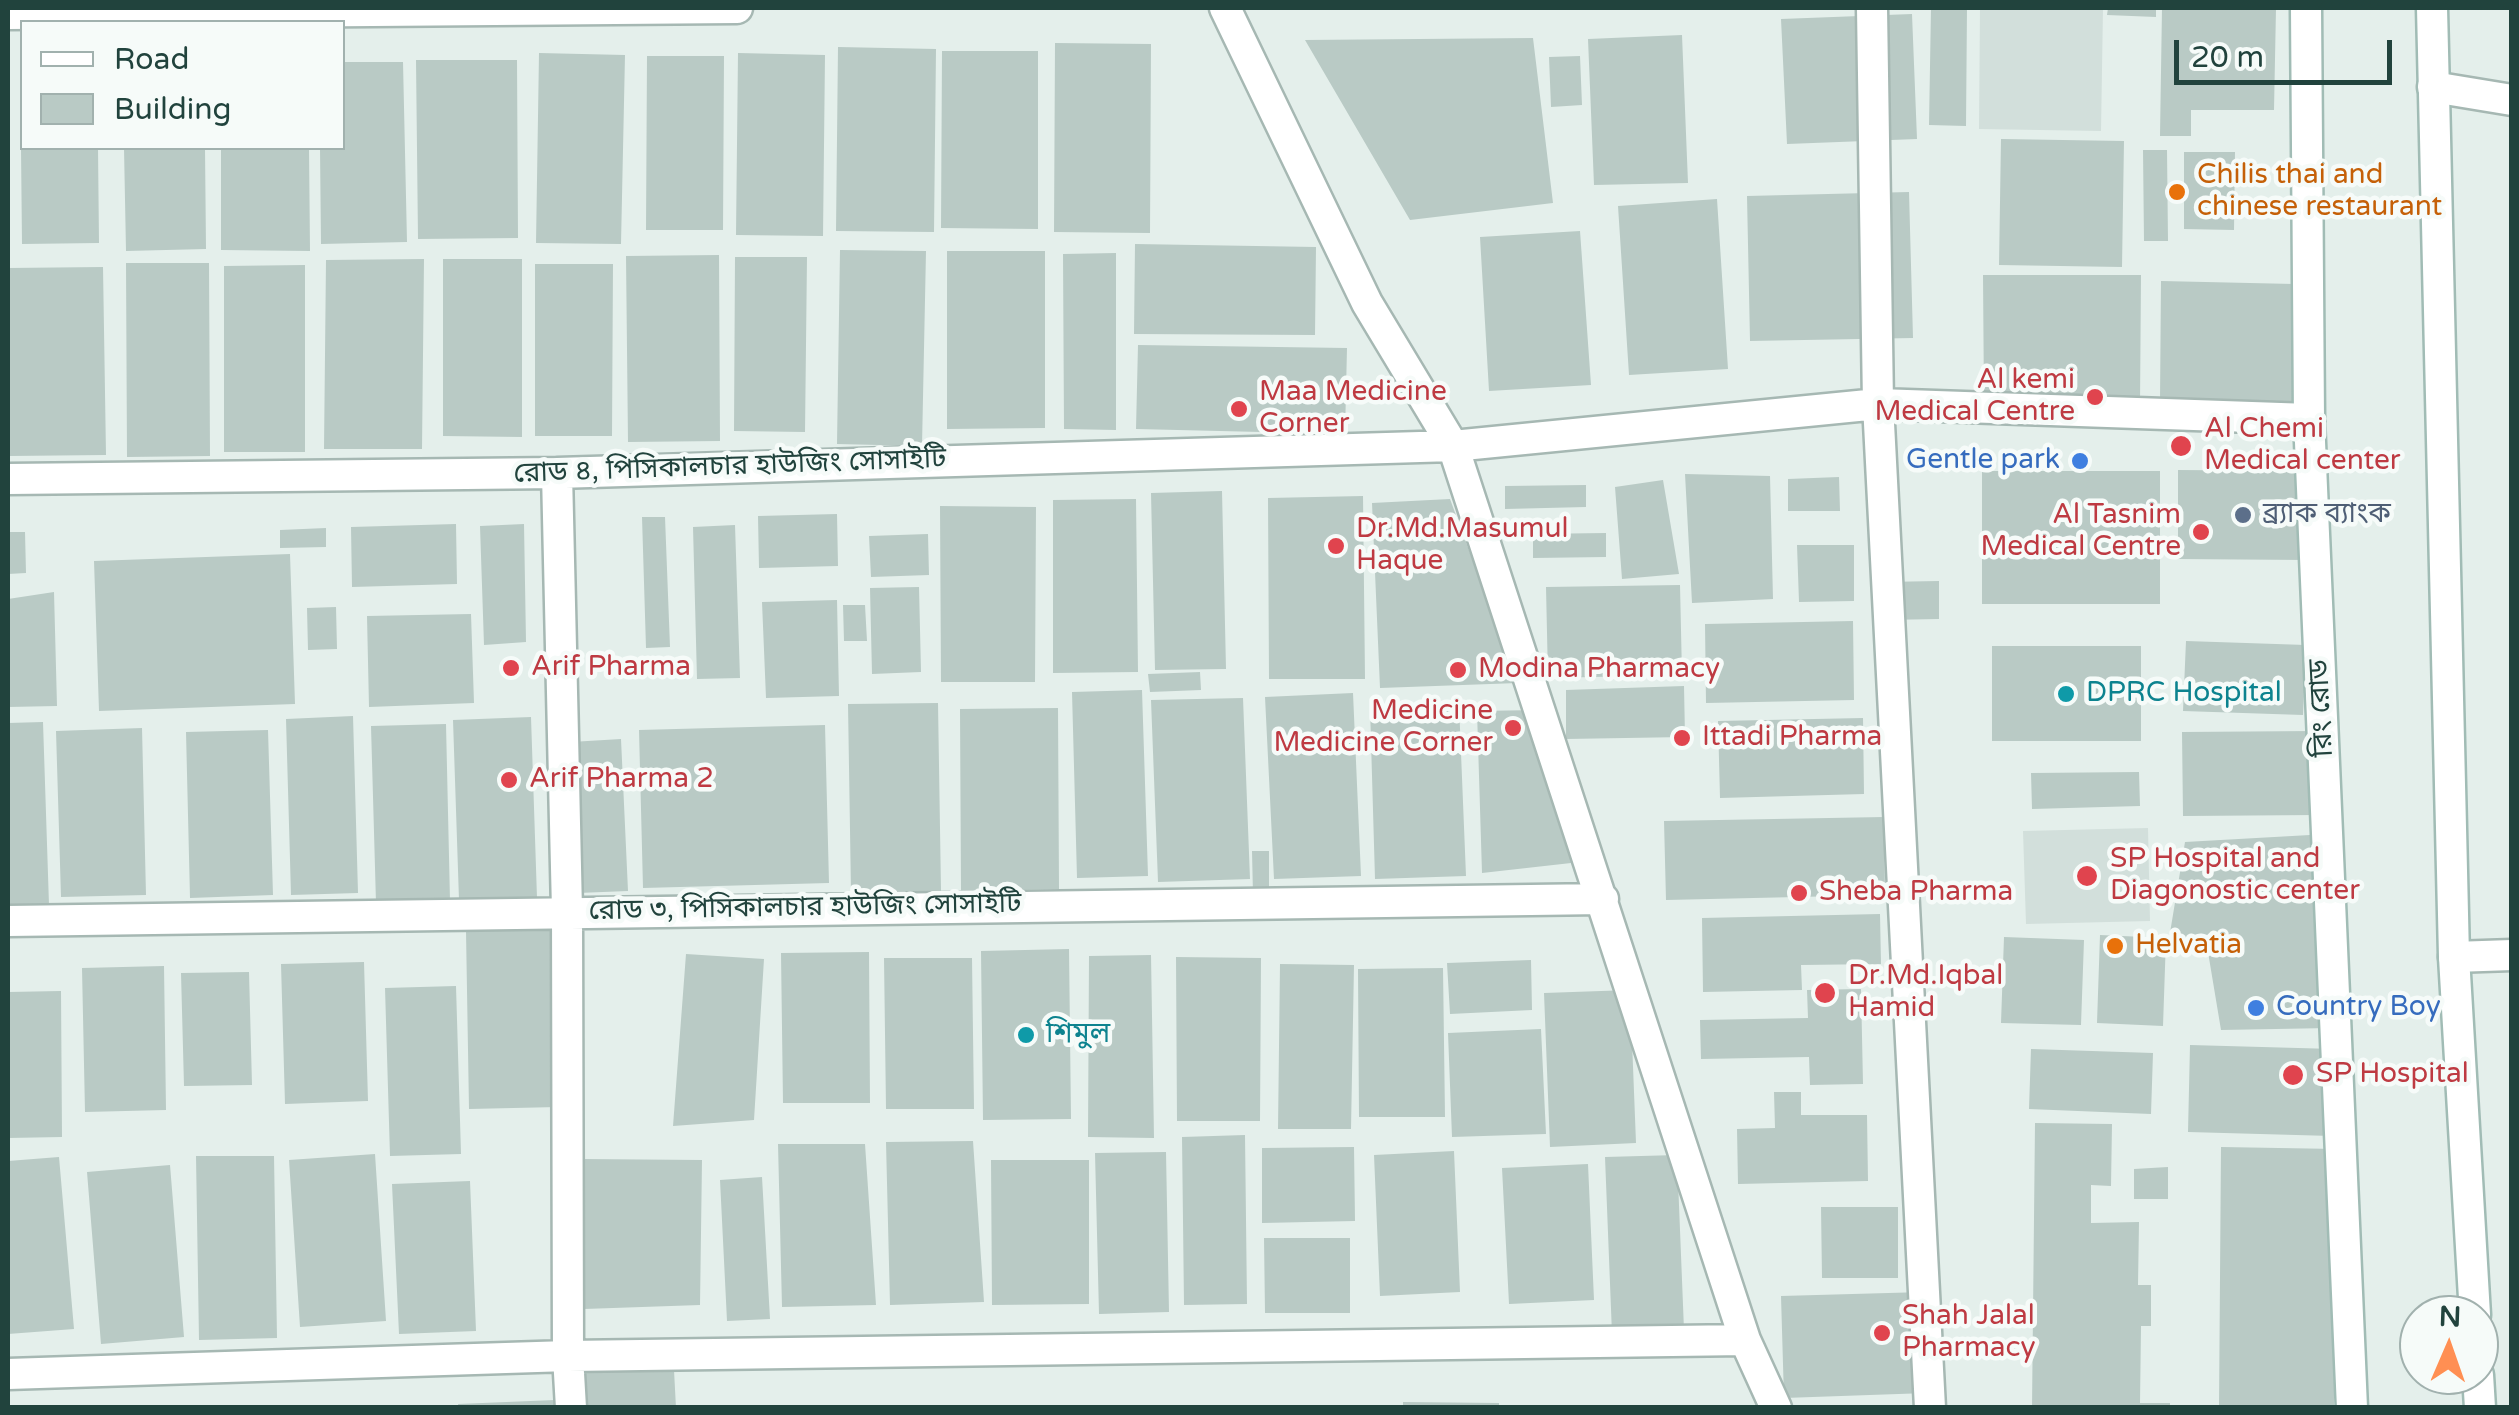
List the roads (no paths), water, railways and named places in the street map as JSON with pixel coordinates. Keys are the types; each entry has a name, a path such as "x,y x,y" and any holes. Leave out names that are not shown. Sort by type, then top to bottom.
{"street":[{"path":"8,14 737,8"},
{"path":"1224,8 1366,303 1453,446 1745,1340 1776,1408"},
{"path":"1872,8 1878,404 1930,1408"},
{"name":"রিং রোড","path":"2306,8 2309,420 2352,1408"},
{"path":"2432,8 2454,958 2474,1295"},
{"path":"2433,86 2512,100"},
{"name":"রোড ৪, পিসিকালচার হাউজিং সোসাইটি","path":"8,480 556,473 1453,446 1878,404 2309,420"},
{"path":"556,473 567,911 568,1356 572,1408"},
{"name":"রোড ৩, পিসিকালচার হাউজিং সোসাইটি","path":"8,921 1603,899"},
{"path":"2454,958 2512,955"},
{"path":"8,1374 568,1356 1745,1340"}],"place":[{"name":"Chilis thai and chinese restaurant","path":"2177,192"},
{"name":"Al kemi Medical Centre","path":"2095,397"},
{"name":"Maa Medicine Corner","path":"1239,409"},
{"name":"Al Chemi Medical center","path":"2181,446"},
{"name":"Gentle park","path":"2080,461"},
{"name":"ব্র্যাক ব্যাংক","path":"2243,515"},
{"name":"Al Tasnim Medical Centre","path":"2201,532"},
{"name":"Dr.Md.Masumul Haque","path":"1336,546"},
{"name":"Arif Pharma","path":"511,668"},
{"name":"Modina Pharmacy","path":"1458,670"},
{"name":"DPRC Hospital","path":"2066,694"},
{"name":"Medicine Medicine Corner","path":"1513,728"},
{"name":"Ittadi Pharma","path":"1682,738"},
{"name":"Arif Pharma 2","path":"509,780"},
{"name":"SP Hospital and Diagonostic center","path":"2087,876"},
{"name":"Sheba Pharma","path":"1799,893"},
{"name":"Helvatia","path":"2115,946"},
{"name":"Dr.Md.Iqbal Hamid","path":"1825,993"},
{"name":"Country Boy","path":"2256,1008"},
{"name":"শিমুল","path":"1026,1035"},
{"name":"SP Hospital","path":"2293,1075"},
{"name":"Shah Jalal Pharmacy","path":"1882,1333"}]}
